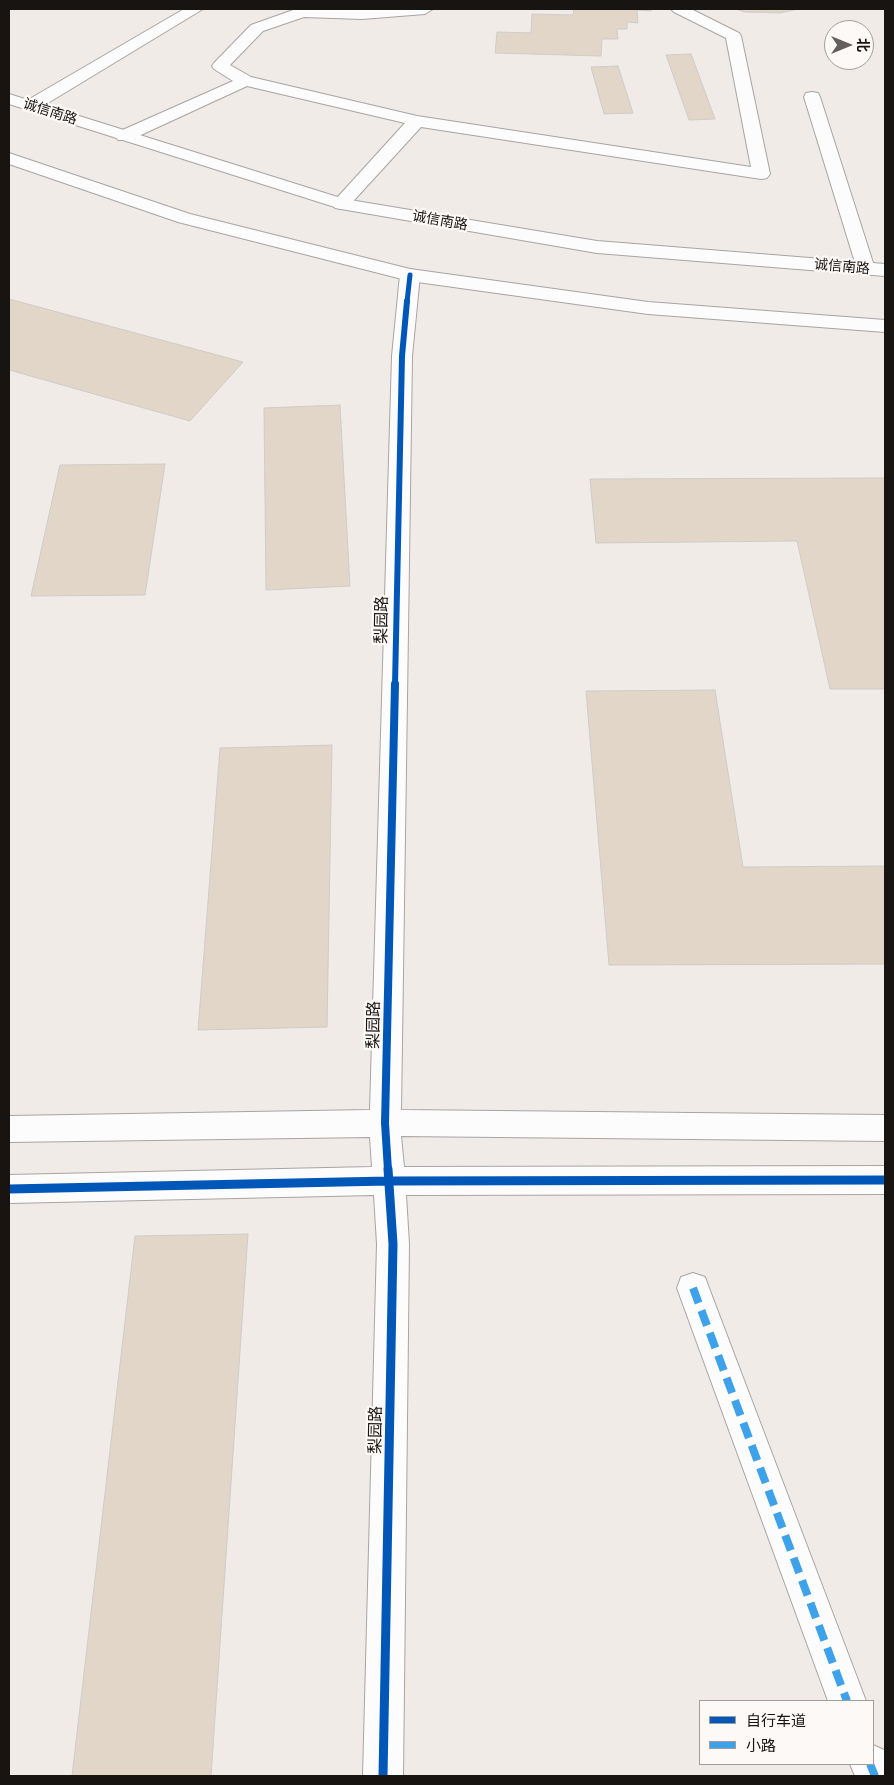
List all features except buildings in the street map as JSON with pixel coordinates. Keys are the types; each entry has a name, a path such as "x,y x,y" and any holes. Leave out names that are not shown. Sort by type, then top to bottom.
{"street":[{"path":"32,105 195,9"},
{"path":"424,9 362,14 302,12 257,28 220,66 245,81 417,121 761,174 732,36 679,9"},
{"path":"124,136 245,81"},
{"path":"812,96 866,268"},
{"name":"诚信南路","path":"9,99 340,204 597,247 885,270"},
{"path":"340,204 417,121"},
{"path":"9,158 184,218 410,275 648,308 885,326"},
{"name":"梨园路","path":"383,1776 393,1244 385,1123 402,356 410,275"},
{"path":"9,1128 385,1123 885,1128"},
{"path":"9,1189 388,1181 885,1180"},
{"path":"693,1288 847,1700"}],"marked path":[{"path":"693,1288 847,1700"},
{"path":"870,1765 875,1776"}],"cycle path":[{"path":"383,1776 393,1244 385,1123 402,356 410,275"},
{"path":"9,1189 388,1181 885,1180"}]}
